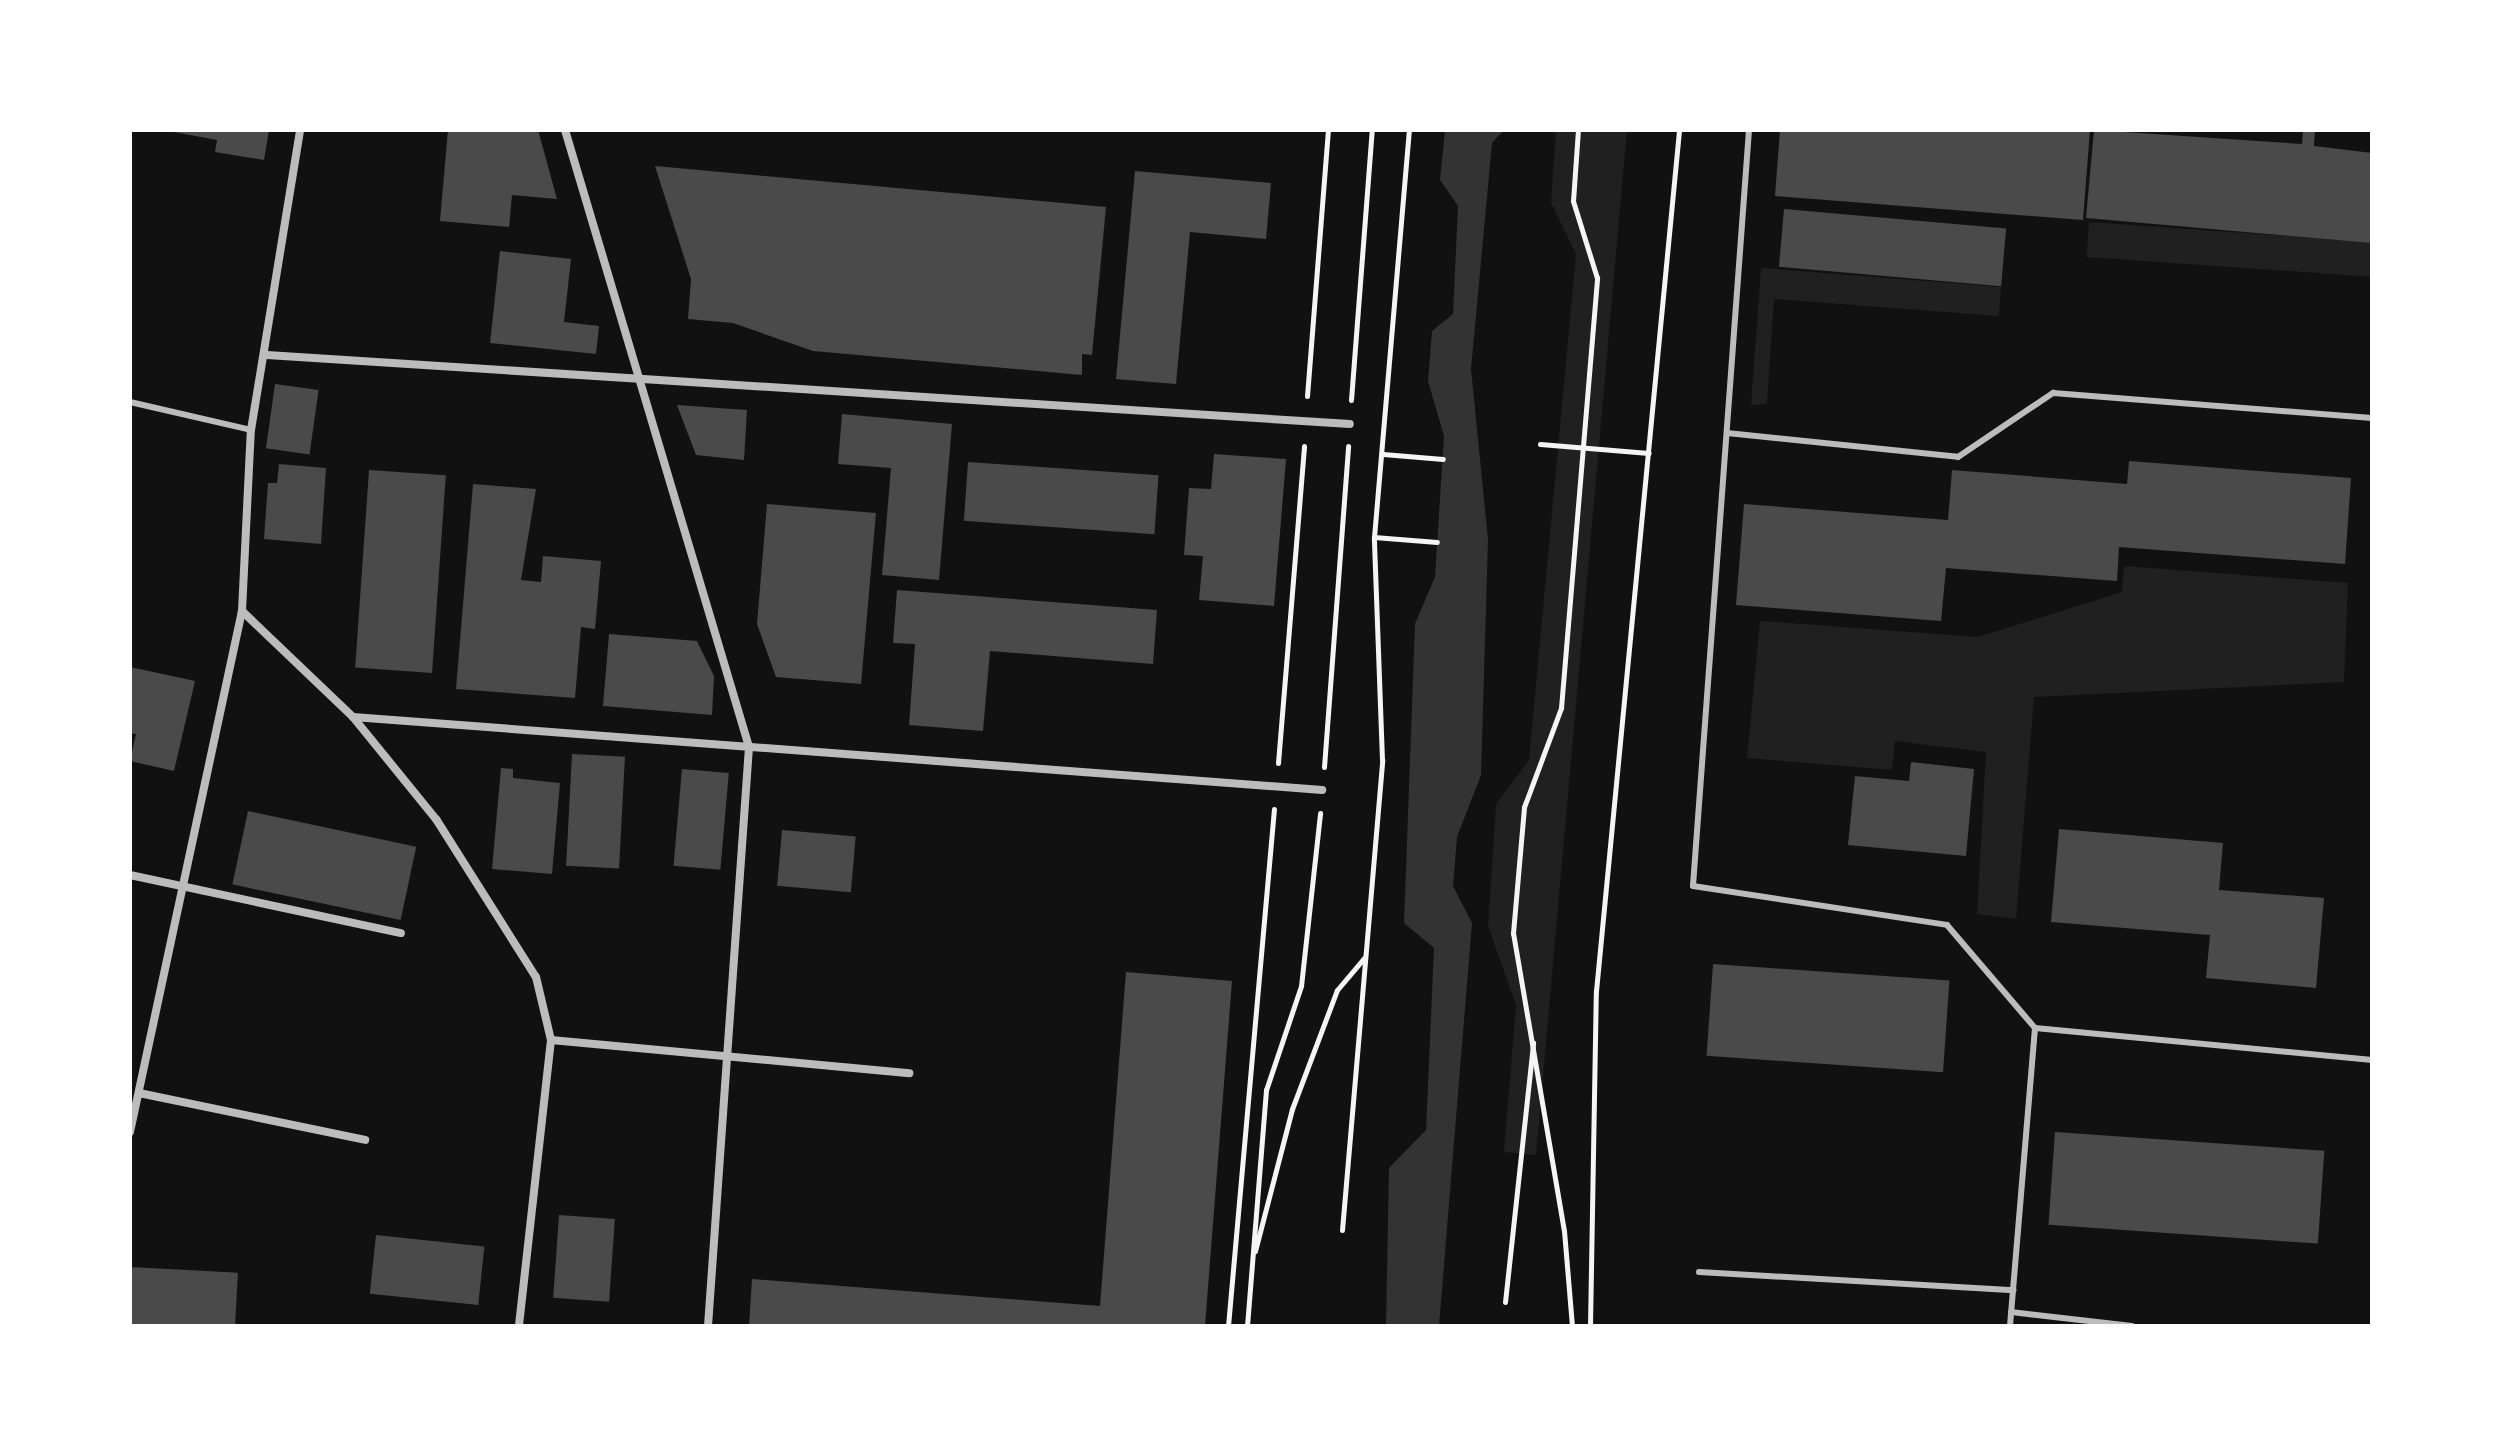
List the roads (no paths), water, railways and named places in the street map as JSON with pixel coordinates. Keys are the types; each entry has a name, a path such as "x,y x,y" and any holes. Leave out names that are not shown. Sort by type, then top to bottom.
{"street":[{"path":"130,1132 242,611 251,430 267,355 300,130"},
{"path":"565,130 642,379 749,747 708,1326"},
{"path":"267,355 1350,424"},
{"path":"242,611 353,717 496,906 536,977 551,1040 519,1326"},
{"path":"353,717 1322,790"},
{"path":"130,875 401,933"},
{"path":"551,1040 909,1073"},
{"path":"139,1093 365,1140"}],"lane":[{"path":"1749,130 1693,886 1947,925 2035,1028 2372,1060"},
{"path":"1727,433 1958,457 2053,393 2372,418"},
{"path":"130,402 251,430"},
{"path":"2010,1326 2035,1028"},
{"path":"1699,1272 2013,1290"},
{"path":"2011,1312 2132,1326"}]}
